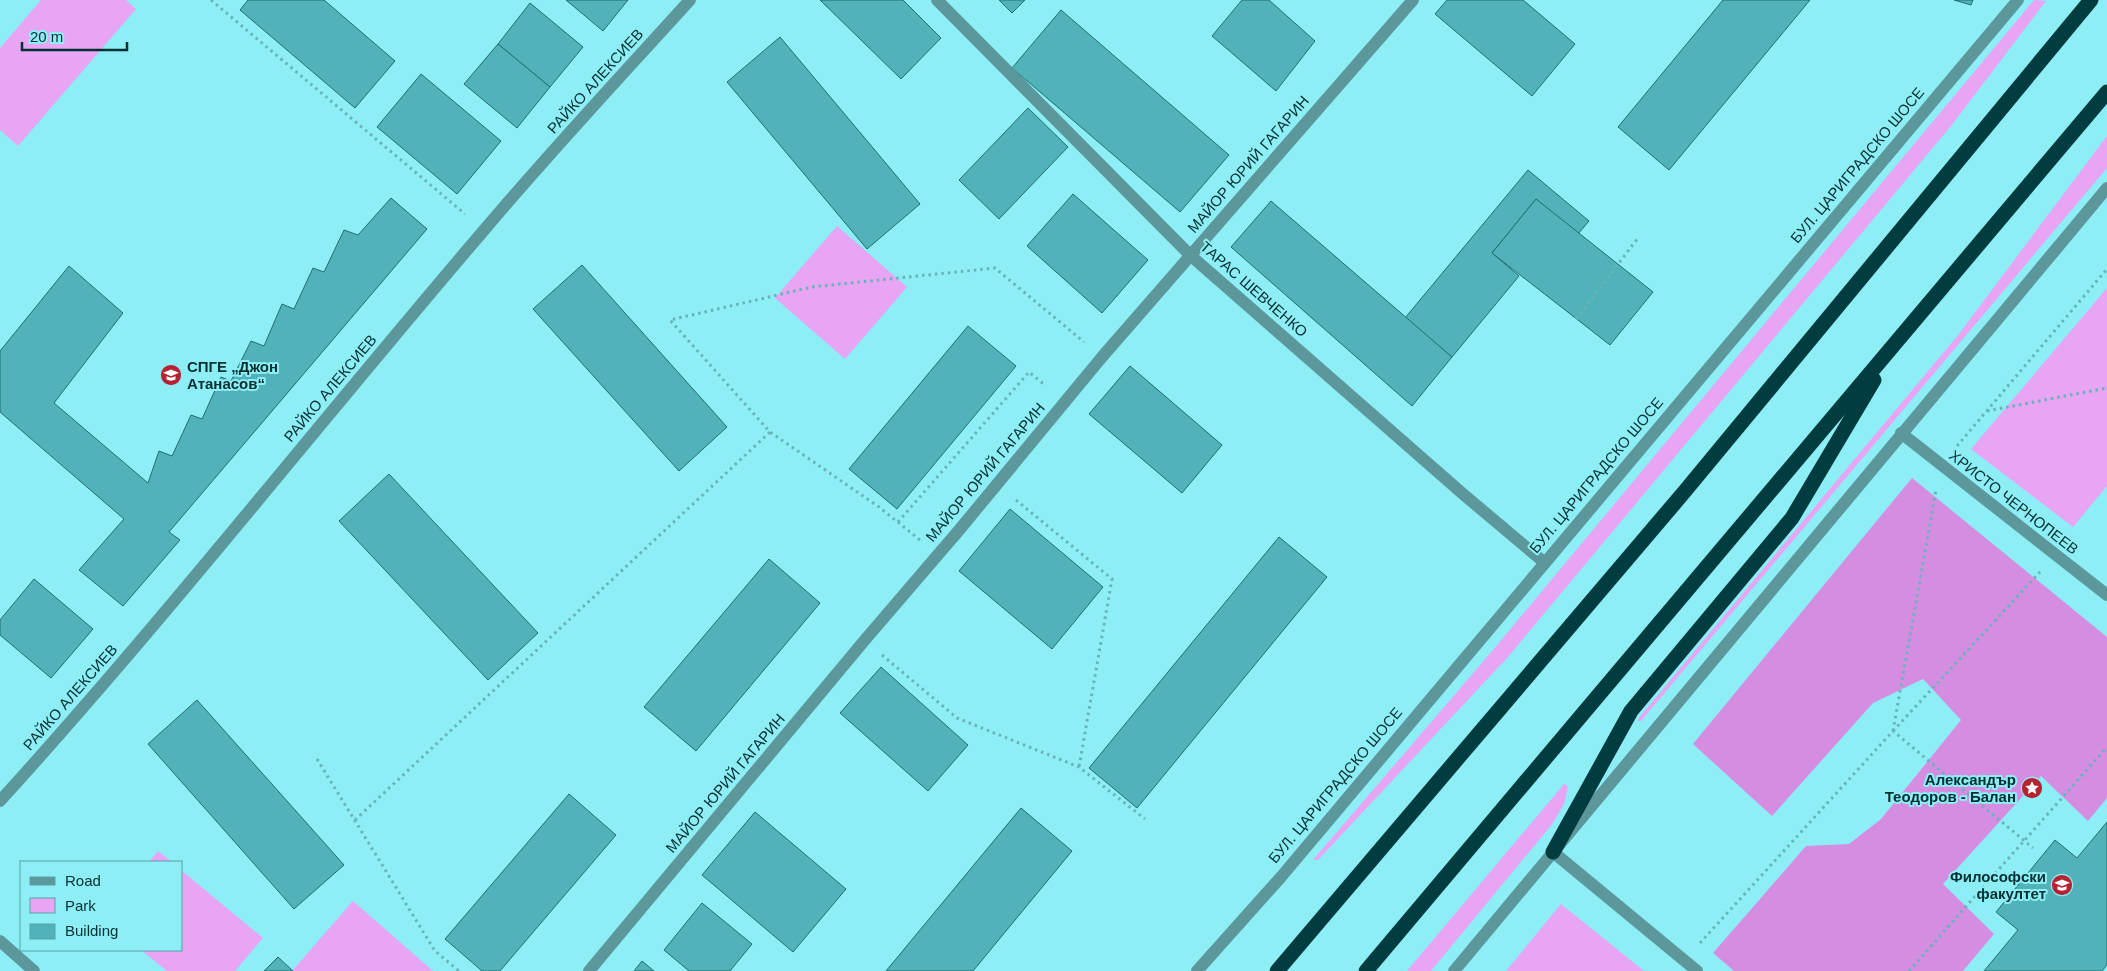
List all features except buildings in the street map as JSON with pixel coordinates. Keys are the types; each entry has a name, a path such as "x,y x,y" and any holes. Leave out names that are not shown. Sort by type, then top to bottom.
{"highway":[{"path":"1277,971 1685,491 2091,0"},
{"path":"1366,971 2107,92"},
{"path":"1553,852 1631,711 1792,518 1898,340"}],"street":[{"name":"РАЙКО АЛЕКСИЕВ","path":"0,801 57,738 164,613 484,230 690,0"},
{"name":"ТАРАС ШЕВЧЕНКО","path":"937,0 1190,255 1463,494 1545,563"},
{"name":"МАЙОР ЮРИЙ ГАГАРИН","path":"589,971 1102,357 1412,0"},
{"name":"БУЛ. ЦАРИГРАДСКО ШОСЕ","path":"1198,971 1281,877 2018,0"},
{"path":"1454,971 2107,188"},
{"name":"ХРИСТО ЧЕРНОПЕЕВ","path":"1901,433 2107,595"},
{"path":"1553,852 1697,971"},
{"path":"0,941 34,971"}],"path":[{"path":"211,0 484,230"},
{"path":"1576,319 1638,238"},
{"path":"937,554 880,507 770,432 670,320 812,286 995,268 1102,357"},
{"path":"1893,731 1940,465 2107,269"},
{"path":"898,522 1029,372 1066,402"},
{"path":"1986,411 2107,388"},
{"path":"355,820 770,432"},
{"path":"997,484 1112,579 1079,767"},
{"path":"1684,960 2055,555"},
{"path":"864,641 957,718 1079,767 1145,820"},
{"path":"1893,731 2034,848"},
{"path":"1909,971 2107,747"},
{"path":"316,758 435,951 459,971"}],"green space":[{"path":"41,0 126,0 136,9 18,146 0,130 0,48"},
{"path":"2034,0 2046,1 1951,126 1508,657 1318,860 1313,860 1493,650"},
{"path":"2107,136 2107,168 1641,721 1638,721 1959,334"},
{"path":"837,226 907,287 845,359 775,298"},
{"path":"2107,288 2107,486 2073,527 1971,449"},
{"path":"1564,784 1568,786 1564,804 1553,823 1431,971 1407,971"},
{"path":"158,851 171,861 150,861"},
{"path":"182,871 263,938 235,971 167,971 142,951 182,951"},
{"path":"353,901 433,971 292,971"},
{"path":"1561,904 1644,971 1506,971"}],"shaded area":[{"path":"1912,478 2107,637 2107,798 2088,821 2041,776 1943,884 1994,934 1963,971 1734,971 1713,953 1806,846 1849,844 1881,819 1961,720 1923,679 1873,703 1772,816 1693,744"}],"place":[{"name":"СПГЕ „Джон Атанасов“","path":"171,375"},
{"name":"Александър Теодоров - Балан","path":"2032,788"},
{"name":"Философски факултет","path":"2062,885"}]}
